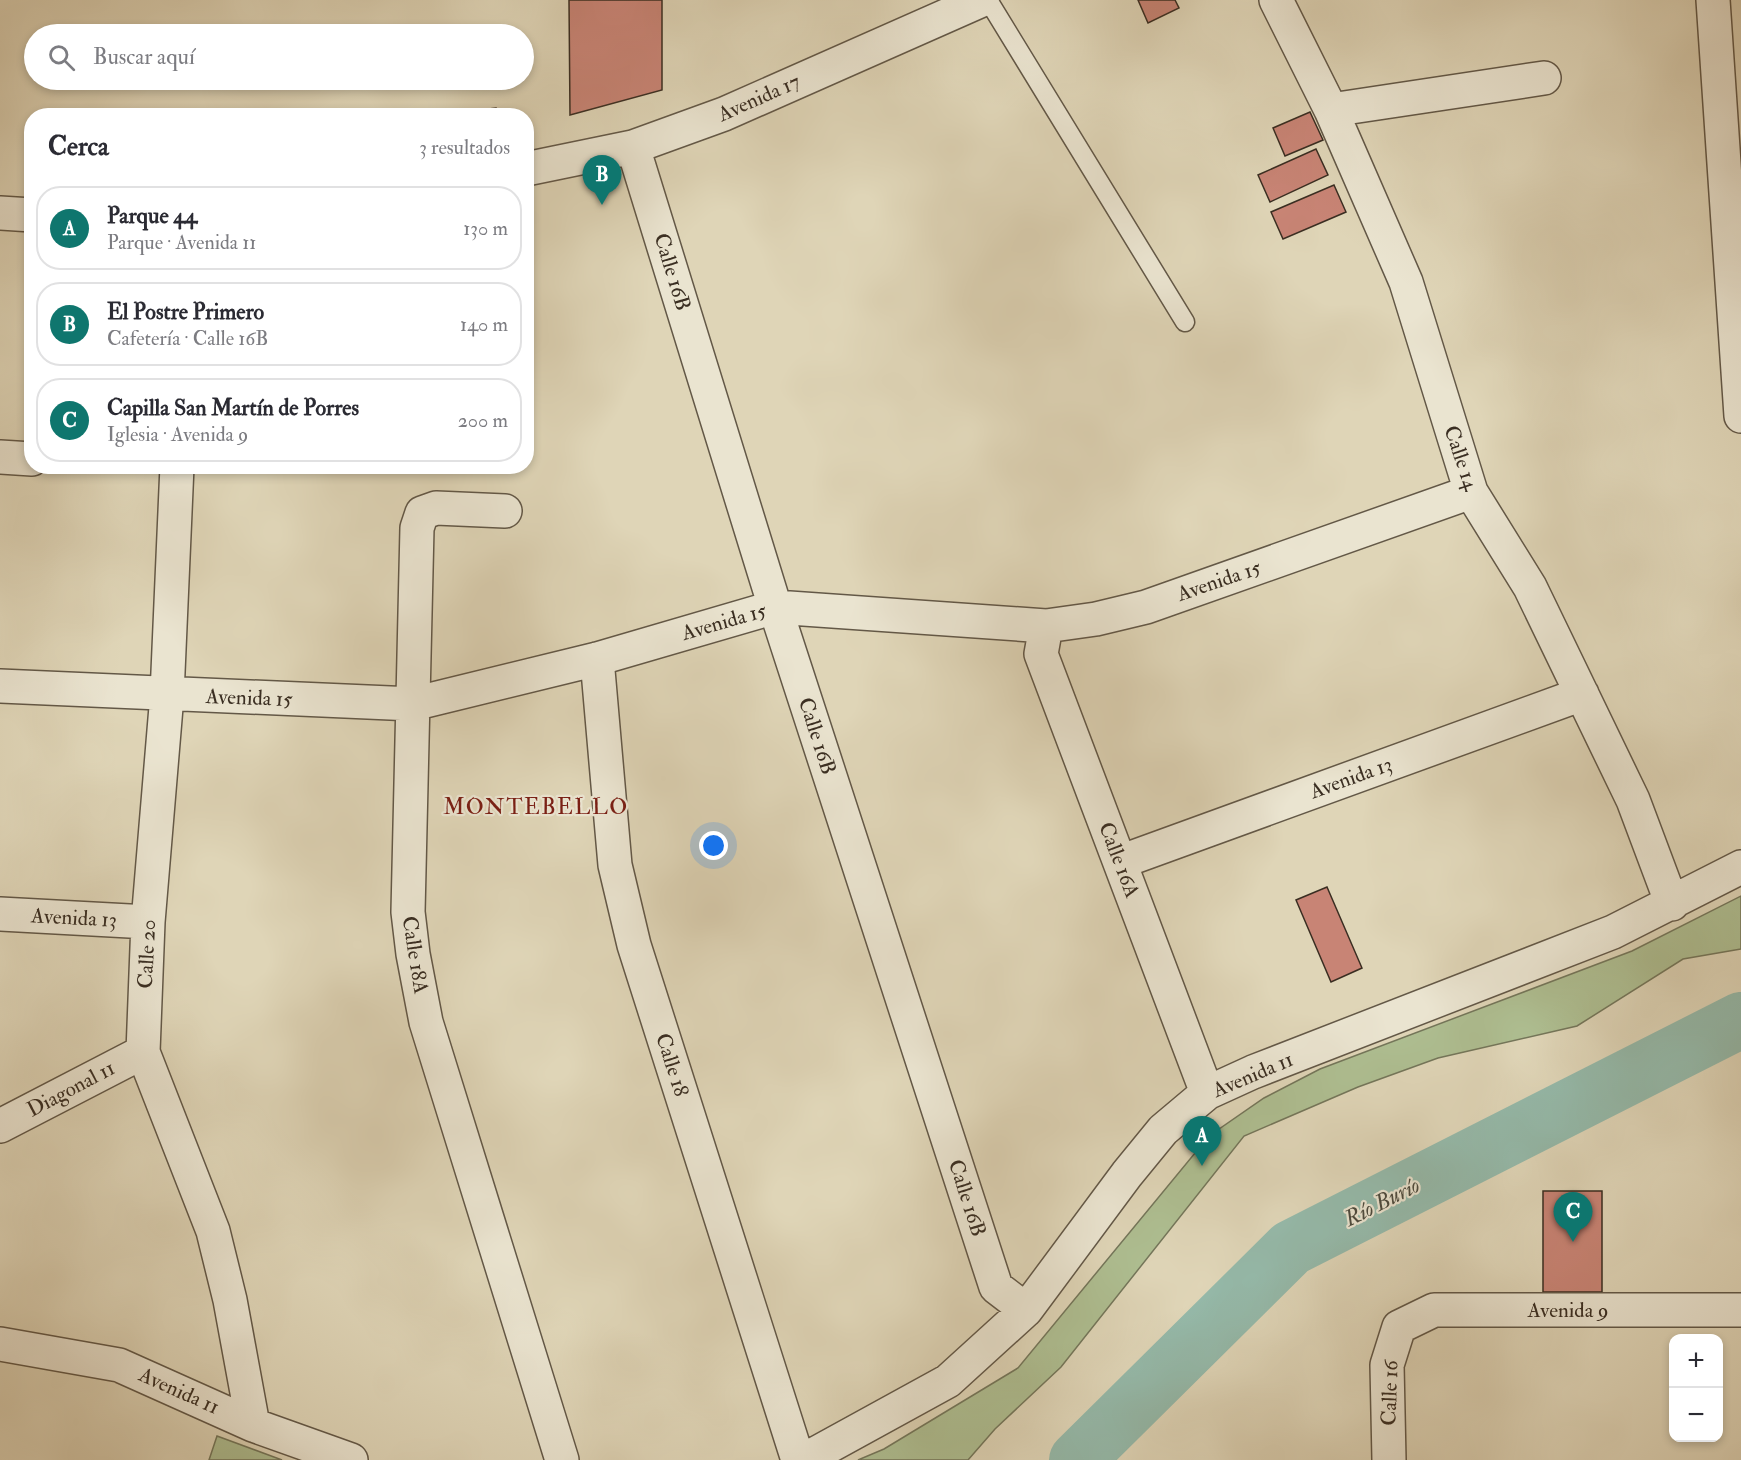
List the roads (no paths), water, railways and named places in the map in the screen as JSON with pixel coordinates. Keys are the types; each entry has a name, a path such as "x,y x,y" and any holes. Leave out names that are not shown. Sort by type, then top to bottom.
{"street":[{"name":"Avenida 17","path":"534,167 633,147 724,114 939,8 982,0"},
{"name":"Calle 14","path":"1276,0 1331,110 1406,282 1471,492 1530,587 1633,800 1672,904"},
{"path":"1713,0 1741,416"},
{"path":"1331,110 1544,78"},
{"name":"Calle 16B","path":"633,147 775,607 996,1287 1026,1310"},
{"path":"0,213 24,214"},
{"path":"0,457 24,458"},
{"name":"Calle 20","path":"167,474 167,695 148,922 143,1052 213,1232 230,1300 253,1425"},
{"name":"Avenida 15","path":"0,686 413,704 597,658 775,607 1046,626 1096,619 1146,607 1471,492"},
{"name":"Calle 18A","path":"505,511 436,508 422,513 417,528 408,912 426,1022 562,1460"},
{"name":"Calle 16A","path":"1046,626 1041,654 1207,1094"},
{"name":"Calle 18","path":"597,658 615,865 634,945 798,1460"},
{"name":"Avenida 13","path":"1120,862 1582,694"},
{"name":"Avenida 11","path":"804,1460 948,1381 1026,1310 1127,1173 1163,1130 1207,1094 1253,1072 1614,932 1741,867"},
{"name":"Avenida 13","path":"0,914 148,922"},
{"name":"Diagonal 11","path":"0,1126 143,1052"},
{"name":"Avenida 9","path":"1399,1327 1434,1310 1741,1310"},
{"name":"Calle 16","path":"1389,1460 1387,1365 1399,1327"},
{"name":"Avenida 11","path":"0,1344 119,1365 253,1425 351,1460"}],"lane":[{"path":"988,0 1185,322"}],"waterway":[{"name":"Río Burío","path":"1077,1460 1291,1248 1741,1020"}],"place":[{"name":"El Postre Primero","path":"602,205"},
{"name":"Parque 44","path":"1202,1166"},
{"name":"Capilla San Martín de Porres","path":"1573,1242"}],"district":[{"name":"MONTEBELLO","path":"536,807"}]}
